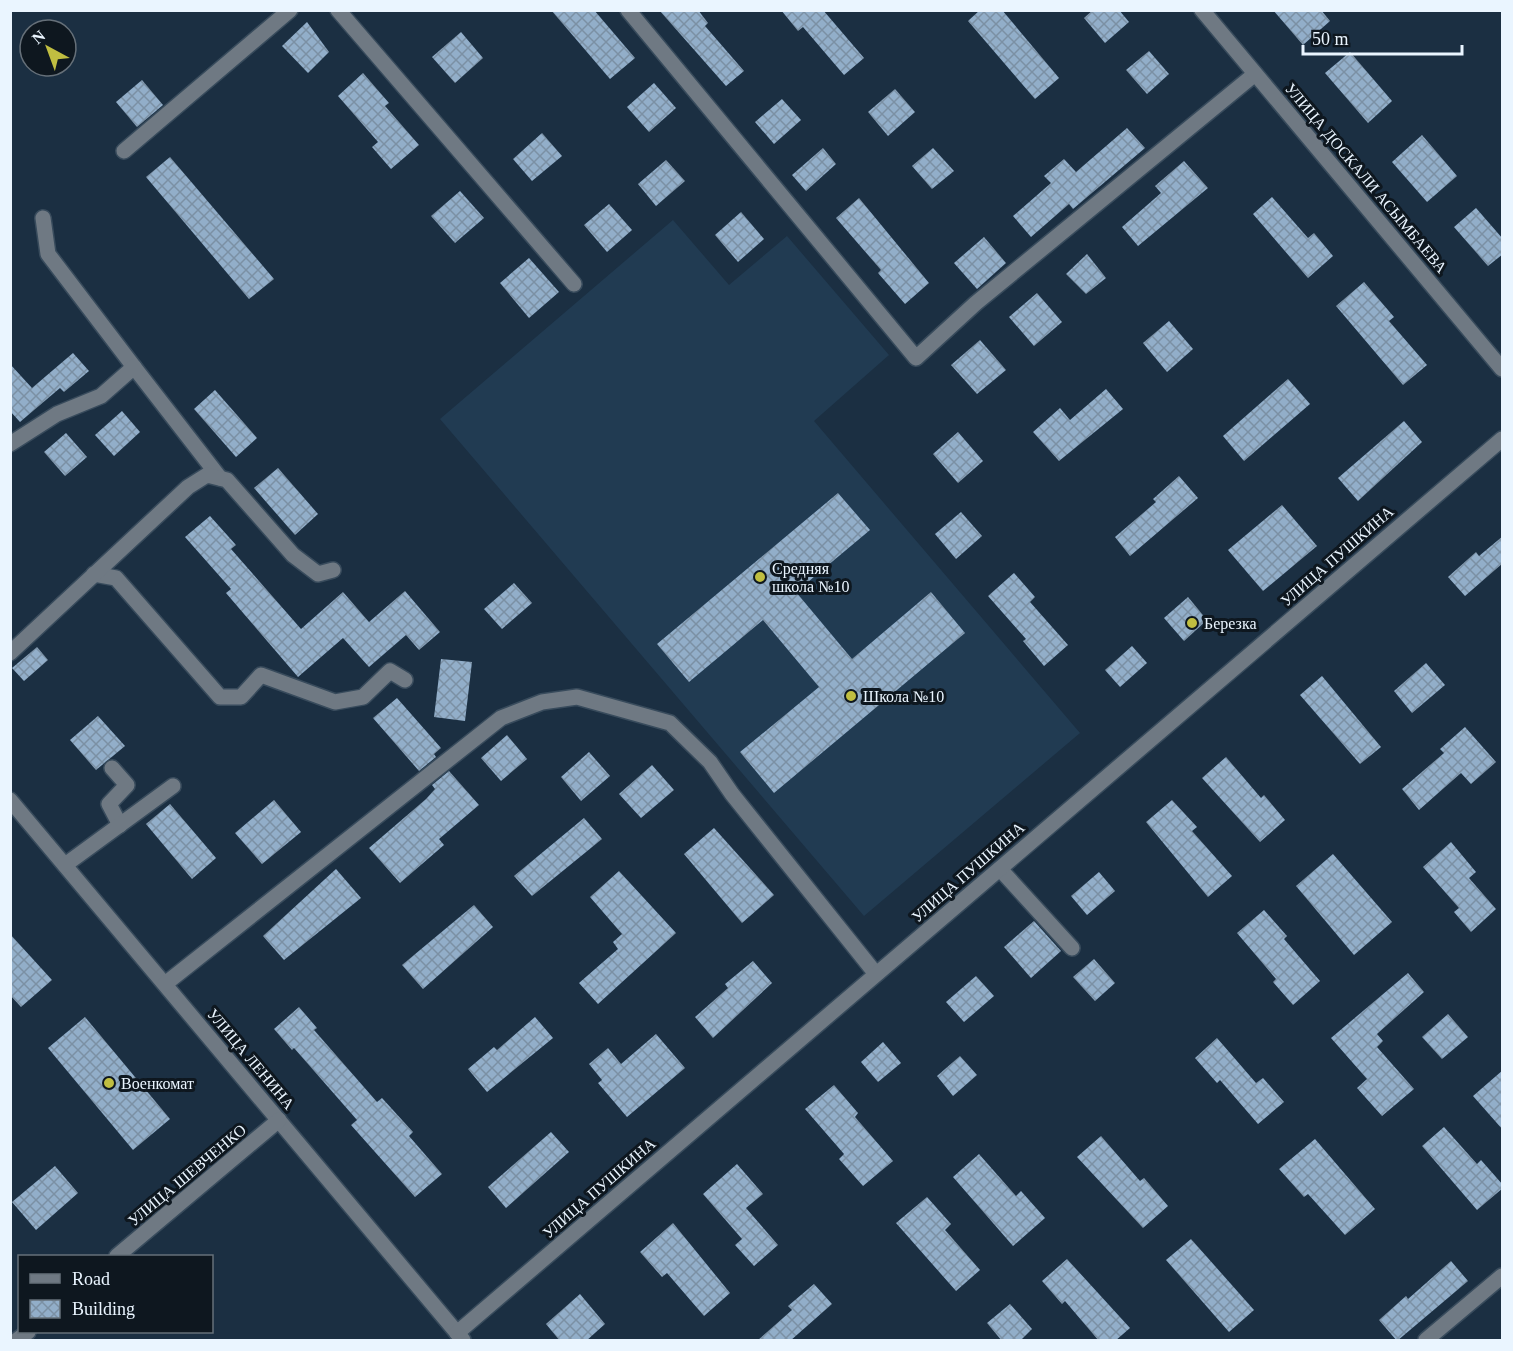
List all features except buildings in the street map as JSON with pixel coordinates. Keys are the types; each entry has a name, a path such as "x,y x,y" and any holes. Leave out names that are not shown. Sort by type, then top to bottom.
{"street":[{"path":"124,151 290,10"},
{"path":"338,10 574,284"},
{"path":"628,10 916,358 976,303 1255,74"},
{"name":"УЛИЦА ДОСКАЛИ АСЫМБАЕВА","path":"1202,10 1503,369"},
{"path":"42,218 48,254 220,478"},
{"path":"10,444 57,414 101,396 134,367"},
{"name":"УЛИЦА ПУШКИНА","path":"460,1337 876,974 1503,439"},
{"path":"10,652 188,487 207,475 227,480 294,555 318,574 333,570"},
{"path":"94,574 116,578 220,697 241,697 261,675 335,702 363,697 390,671 405,680"},
{"path":"165,984 501,718 542,702 577,697 670,723 710,762 732,794 876,974"},
{"path":"112,768 128,785 109,804 120,825"},
{"path":"65,865 173,786"},
{"name":"УЛИЦА ЛЕНИНА","path":"10,800 460,1337"},
{"path":"1000,869 1072,948"},
{"name":"УЛИЦА ШЕВЧЕНКО","path":"119,1255 279,1120"},
{"path":"1426,1341 1503,1276"}],"shaded area":[{"name":"Средняя школа №10","path":"673,220 729,285 787,236 889,355 814,421 1080,733 864,916 440,419"}],"place":[{"name":"Средняя школа №10","path":"760,577"},
{"name":"Березка","path":"1192,623"},
{"name":"Школа №10","path":"851,696"},
{"name":"Военкомат","path":"109,1083"}]}
